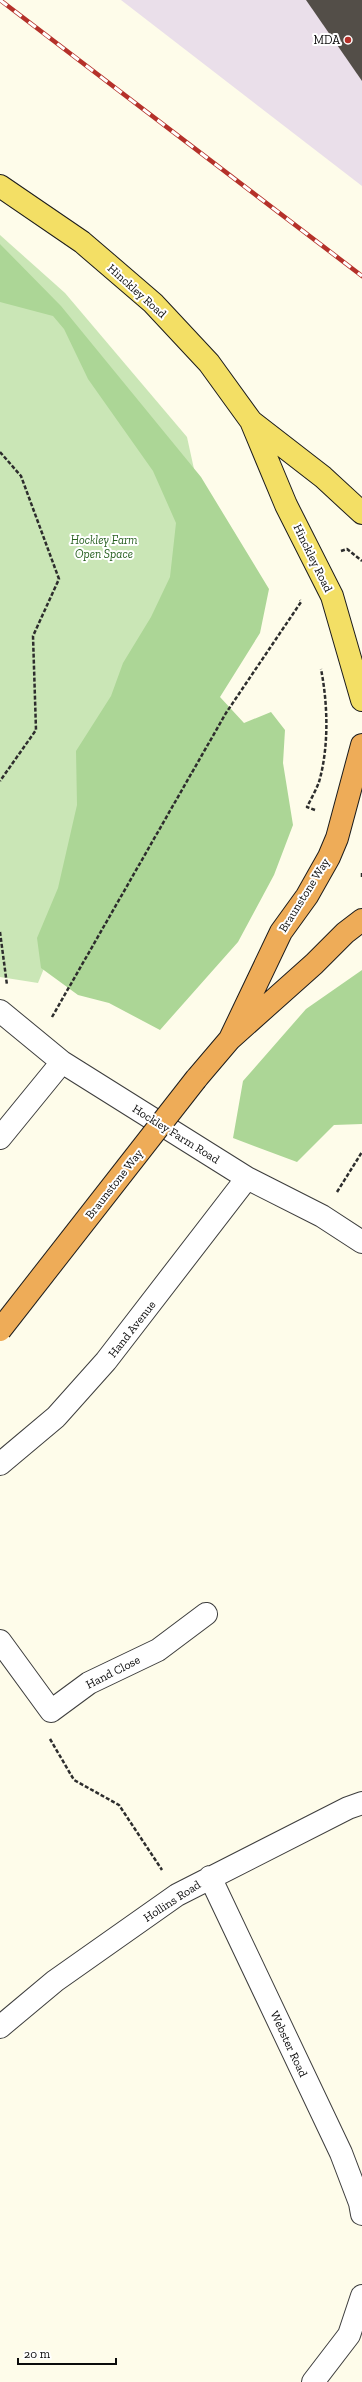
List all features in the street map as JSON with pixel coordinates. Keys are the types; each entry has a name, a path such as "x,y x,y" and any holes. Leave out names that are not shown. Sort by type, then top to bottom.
{"highway":[{"name":"Braunstone Way","path":"230,1039 281,932 307,896 329,857 342,822 362,746"},
{"name":"Braunstone Way","path":"0,1330 196,1078 230,1039 314,964 345,933 362,920"}],"main road":[{"name":"Hinckley Road","path":"0,186 82,242 153,304 209,363 251,421 286,505 317,563 332,596 362,700"},
{"name":"Hinckley Road","path":"251,421 323,478 362,513"}],"street":[{"name":"Hockley Farm Road","path":"0,1011 62,1062 247,1178 322,1216 362,1242"},
{"path":"0,1138 62,1062"},
{"name":"Hand Avenue","path":"0,1464 56,1417 106,1361 247,1178"},
{"name":"Hand Close","path":"51,1711 89,1683 158,1650 206,1614"},
{"path":"0,1641 51,1711"},
{"name":"Hollins Road","path":"0,2027 55,1981 177,1894 348,1808 362,1803"},
{"name":"Webster Road","path":"210,1877 341,2153 360,2203 362,2214"},
{"path":"313,2382 349,2335 362,2296"}],"path":[{"path":"0,452 21,476 59,580 33,636 36,730 0,781"},
{"path":"317,563 347,549 362,561"},
{"path":"298,596 304,608"},
{"path":"45,1013 51,1018 226,713 302,602"},
{"path":"320,665 326,724 325,758 318,783 307,807 342,822"},
{"path":"0,932 8,985 14,990"},
{"path":"4,989 8,985"},
{"path":"322,1216 362,1152"},
{"path":"51,1711 50,1741 74,1780 119,1805 177,1894"}],"shaded area":[{"path":"121,0 362,0 362,186"}],"green space":[{"name":"Hockley Farm Open Space","path":"0,235 65,293 187,437 213,556 38,983 0,977"},
{"path":"0,244 61,306 201,477 269,589 260,633 220,697 244,723 271,712 285,730 283,763 293,825 274,875 238,942 160,1030 109,1003 78,995 41,968 37,938 58,888 77,805 76,751 111,696 123,663 151,617 170,577 176,523 153,471 88,379 64,329 53,316 0,302"},
{"path":"362,970 362,1124 334,1125 297,1162 233,1138 243,1081 306,1009"}],"building":[{"name":"MDA","path":"306,0 362,0 362,81"}],"railway":[{"path":"0,0 362,276"}],"place":[{"name":"MDA","path":"348,40"}]}
